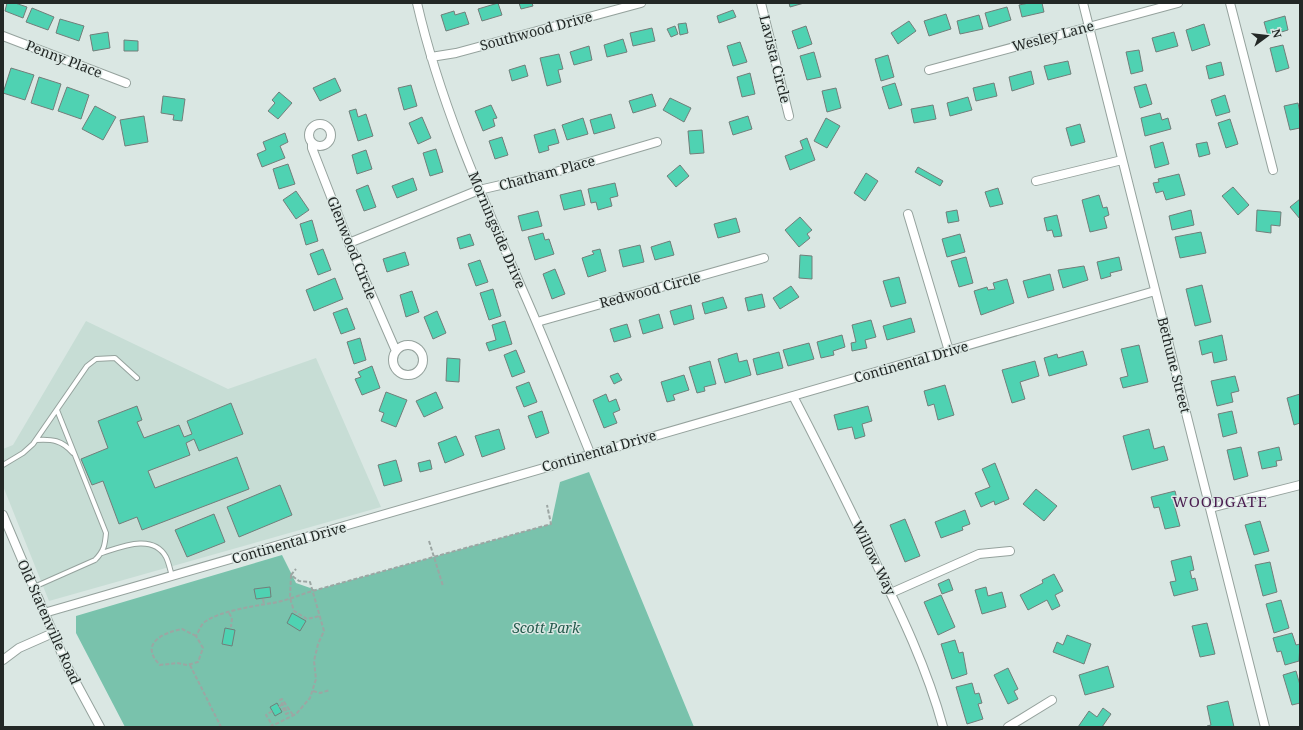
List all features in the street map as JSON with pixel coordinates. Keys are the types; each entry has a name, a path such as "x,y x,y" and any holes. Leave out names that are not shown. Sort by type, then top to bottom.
{"street":[{"name":"Morningside Drive","path":"417,3 440,88 479,190 590,453"},
{"name":"Southwood Drive","path":"431,57 456,53 641,3"},
{"name":"Lavista Circle","path":"761,3 789,116"},
{"name":"Bethune Street","path":"1083,3 1265,727"},
{"name":"Wesley Lane","path":"929,70 1178,3"},
{"path":"1230,3 1273,170"},
{"name":"Penny Place","path":"3,36 126,82"},
{"name":"Chatham Place","path":"349,243 479,190 552,173 657,142"},
{"name":"Glenwood Circle","path":"312,143 312,148 349,243 396,351"},
{"path":"1036,181 1122,160"},
{"path":"908,214 949,351"},
{"name":"Redwood Circle","path":"536,322 764,258"},
{"name":"Continental Drive","path":"44,613 172,577 590,453 1155,291"},
{"name":"Willow Way","path":"793,396 843,492 913,639 943,727"},
{"path":"1210,508 1300,485"},
{"name":"Old Statenville Road","path":"3,515 67,666 100,727"},
{"path":"891,593 979,554 1010,551"},
{"path":"3,660 19,648 53,633"},
{"path":"1008,727 1052,700"}],"lane":[{"path":"3,465 23,453 36,440 87,366 96,359 115,358 137,378"},
{"path":"57,410 106,533 106,544 102,553"},
{"path":"36,440 49,439 60,441 75,455"},
{"path":"33,587 86,564 102,553 132,544 145,543 156,547 166,556 172,577"}],"path":[{"path":"196,636 201,626 206,621 229,613 290,598 551,524 547,505"},
{"path":"429,542 443,586"},
{"path":"296,569 291,576 290,598 294,611 307,619 320,616"},
{"path":"272,711 266,715 272,726 293,716 304,706 313,691 316,679 314,661 318,644 324,631 310,582 299,581 291,576"},
{"path":"263,599 264,604"},
{"path":"229,613 232,618 231,627"},
{"path":"182,629 196,636 203,648 202,656 198,662 190,665 178,663 160,665 154,658 152,648 159,636 182,629"},
{"path":"190,665 221,727"},
{"path":"313,691 320,693 330,690"},
{"path":"279,707 281,705 286,714 288,713 280,700 282,699 293,716"}],"shaded area":[{"path":"86,321 228,389 316,358 381,507 49,601 3,486 3,449 13,445"}],"green space":[{"name":"Scott Park","path":"589,472 694,727 125,727 76,633 76,616 282,555 296,583 316,590 551,524 560,482"}],"building":[{"path":"7,3 15,3 27,7 23,18 5,11"},
{"path":"498,3 502,15 482,21 478,9"},
{"path":"519,3 532,3 533,6 521,9"},
{"path":"789,3 804,3 790,7"},
{"path":"1042,3 1044,12 1022,17 1019,5"},
{"path":"1007,7 1011,20 989,27 985,13"},
{"path":"32,8 54,17 48,30 26,22"},
{"path":"733,10 736,17 719,23 717,16"},
{"path":"454,11 455,15 465,12 469,24 446,31 441,15"},
{"path":"946,14 951,29 929,36 924,21"},
{"path":"979,15 983,29 960,34 957,21"},
{"path":"1285,16 1288,30 1268,36 1264,22"},
{"path":"60,19 84,26 79,41 56,33"},
{"path":"909,21 916,31 898,44 891,33"},
{"path":"686,23 688,33 680,35 678,24"},
{"path":"1204,24 1210,45 1192,51 1186,30"},
{"path":"675,26 678,34 671,37 667,29"},
{"path":"806,26 812,44 798,49 792,31"},
{"path":"652,28 655,41 633,46 630,33"},
{"path":"108,32 110,48 93,51 90,35"},
{"path":"1174,32 1178,46 1156,52 1152,38"},
{"path":"623,39 627,52 607,57 604,45"},
{"path":"124,40 138,41 138,51 124,51"},
{"path":"740,42 747,62 733,66 727,46"},
{"path":"1283,45 1289,68 1276,72 1270,48"},
{"path":"589,46 592,60 574,65 570,52"},
{"path":"1139,50 1143,71 1131,74 1126,52"},
{"path":"814,52 821,77 807,80 800,56"},
{"path":"559,54 563,69 558,70 561,82 547,86 540,58"},
{"path":"888,55 894,77 881,81 875,59"},
{"path":"1068,61 1071,74 1048,80 1044,66"},
{"path":"1221,62 1224,75 1209,79 1206,66"},
{"path":"525,65 528,76 512,81 509,70"},
{"path":"11,68 34,75 25,100 3,93"},
{"path":"1031,71 1034,84 1012,91 1009,77"},
{"path":"750,73 755,94 742,97 737,77"},
{"path":"39,77 61,84 53,110 31,103"},
{"path":"335,78 341,91 320,101 313,88"},
{"path":"895,83 902,105 889,109 882,87"},
{"path":"994,83 997,96 976,101 973,88"},
{"path":"1146,84 1152,104 1140,108 1134,87"},
{"path":"411,85 417,106 404,110 398,88"},
{"path":"67,87 89,95 81,119 58,111"},
{"path":"836,88 841,108 827,112 822,91"},
{"path":"279,92 292,103 278,119 268,111 275,103 272,100"},
{"path":"652,94 656,106 633,113 629,101"},
{"path":"1225,95 1230,112 1216,116 1211,100"},
{"path":"163,96 185,99 182,121 173,120 174,115 161,113"},
{"path":"968,97 972,110 950,116 947,103"},
{"path":"670,98 691,108 684,122 663,110"},
{"path":"1298,103 1300,128 1290,130 1284,106"},
{"path":"491,105 497,118 493,119 495,126 483,131 475,111"},
{"path":"933,105 936,119 914,123 911,109"},
{"path":"95,106 116,117 103,140 82,129"},
{"path":"356,109 358,117 366,114 373,136 358,141 349,111"},
{"path":"1160,113 1162,120 1168,118 1171,129 1145,136 1141,118"},
{"path":"611,114 615,128 594,134 590,120"},
{"path":"144,116 148,142 125,146 120,120"},
{"path":"748,116 752,129 733,135 729,122"},
{"path":"422,117 431,138 418,144 409,123"},
{"path":"583,118 588,134 567,140 562,125"},
{"path":"826,118 840,126 827,148 814,141"},
{"path":"1230,119 1238,144 1226,148 1218,123"},
{"path":"1080,124 1085,142 1071,146 1066,128"},
{"path":"555,129 559,143 548,146 549,150 539,153 534,135"},
{"path":"702,130 704,153 690,154 688,131"},
{"path":"285,133 288,142 280,146 285,158 262,167 257,154 266,150 263,142"},
{"path":"502,137 508,155 495,159 489,141"},
{"path":"807,138 815,160 790,170 785,156 803,149 800,141"},
{"path":"1163,142 1169,164 1155,168 1150,146"},
{"path":"1207,142 1210,154 1199,157 1196,144"},
{"path":"436,149 443,172 430,176 423,153"},
{"path":"366,150 372,169 357,174 352,155"},
{"path":"288,164 295,184 279,189 273,169"},
{"path":"680,165 689,176 676,187 667,176"},
{"path":"918,167 943,181 940,186 915,172"},
{"path":"866,173 878,181 865,201 854,193"},
{"path":"1179,174 1185,195 1166,200 1163,191 1156,193 1153,183 1159,182 1158,179"},
{"path":"413,178 417,190 397,198 392,186"},
{"path":"615,183 618,196 610,198 612,206 598,210 596,202 591,203 588,189"},
{"path":"368,185 376,207 364,211 356,190"},
{"path":"1233,187 1249,205 1238,215 1222,196"},
{"path":"998,188 1003,204 990,207 985,192"},
{"path":"581,190 585,205 564,210 560,195"},
{"path":"296,191 309,210 296,219 283,200"},
{"path":"1099,195 1103,208 1107,207 1109,215 1104,217 1107,228 1090,232 1082,200"},
{"path":"1300,199 1300,219 1290,207"},
{"path":"957,210 959,221 948,223 946,212"},
{"path":"1191,210 1194,225 1172,230 1169,216"},
{"path":"1257,210 1281,212 1280,226 1271,225 1271,233 1256,231"},
{"path":"538,211 542,226 522,231 518,216"},
{"path":"1057,215 1062,236 1054,237 1052,230 1047,231 1044,218"},
{"path":"800,217 812,230 807,234 810,238 799,247 785,230"},
{"path":"736,218 740,232 718,238 714,224"},
{"path":"312,220 318,241 306,245 300,224"},
{"path":"1201,232 1206,253 1180,258 1175,237"},
{"path":"543,233 545,240 549,239 554,254 535,260 528,237"},
{"path":"470,234 474,245 460,249 457,238"},
{"path":"960,234 965,252 947,257 942,239"},
{"path":"670,241 674,255 655,260 651,247"},
{"path":"640,245 644,262 623,267 619,250"},
{"path":"323,249 331,270 318,275 310,254"},
{"path":"600,249 606,271 588,277 582,258 594,254 592,251"},
{"path":"405,252 409,265 387,272 383,259"},
{"path":"800,255 812,256 812,279 799,278"},
{"path":"966,257 973,283 959,287 951,261"},
{"path":"1119,257 1122,270 1110,273 1111,276 1101,279 1097,262"},
{"path":"480,260 488,282 476,286 468,264"},
{"path":"1084,266 1088,280 1063,288 1058,270"},
{"path":"555,269 565,294 552,299 543,274"},
{"path":"1050,274 1054,290 1028,298 1023,281"},
{"path":"899,277 906,303 891,307 883,281"},
{"path":"335,278 343,299 314,311 306,290"},
{"path":"1007,279 1014,303 981,315 974,291 987,287 988,290 995,289 993,283"},
{"path":"1202,285 1211,322 1195,326 1186,289"},
{"path":"791,286 799,297 780,309 773,298"},
{"path":"493,289 501,316 489,320 480,293"},
{"path":"412,291 419,312 406,317 400,295"},
{"path":"762,294 765,307 748,311 745,298"},
{"path":"723,297 727,308 705,314 702,303"},
{"path":"691,305 694,319 674,325 670,311"},
{"path":"347,308 355,329 341,334 333,313"},
{"path":"437,311 446,333 433,339 424,317"},
{"path":"659,314 663,328 643,334 639,320"},
{"path":"911,318 915,332 887,340 883,326"},
{"path":"871,320 876,337 865,340 867,348 852,351 851,343 856,342 852,325"},
{"path":"505,321 512,344 489,351 486,343 496,340 492,325"},
{"path":"627,324 631,337 614,342 610,329"},
{"path":"842,335 845,347 833,351 834,355 821,358 817,342"},
{"path":"1222,335 1227,360 1214,363 1212,352 1202,355 1199,341"},
{"path":"360,338 366,360 354,364 347,342"},
{"path":"809,343 814,359 788,366 783,350"},
{"path":"1139,345 1148,382 1123,388 1120,378 1128,376 1121,349"},
{"path":"516,350 525,372 512,377 504,355"},
{"path":"1083,351 1087,365 1049,376 1044,358 1057,354 1058,358"},
{"path":"779,352 783,368 757,375 753,359"},
{"path":"737,353 739,362 747,360 751,375 725,383 718,359"},
{"path":"447,358 460,359 459,382 446,381"},
{"path":"710,361 716,384 704,387 705,391 697,393 689,367"},
{"path":"1035,361 1039,376 1020,382 1025,399 1012,403 1002,370"},
{"path":"372,366 380,388 362,395 355,379 361,377 358,372"},
{"path":"618,373 622,380 614,384 610,376"},
{"path":"684,375 689,390 673,395 675,400 667,402 661,382"},
{"path":"1235,376 1239,391 1231,393 1233,402 1217,406 1211,381"},
{"path":"529,382 537,402 524,407 516,387"},
{"path":"945,385 954,415 938,420 934,404 928,406 924,391"},
{"path":"386,392 407,400 396,427 381,421 384,413 379,411"},
{"path":"436,392 443,408 424,417 416,401"},
{"path":"606,394 609,402 616,399 620,410 613,413 617,423 604,428 593,400"},
{"path":"1300,394 1300,423 1294,425 1287,398"},
{"path":"231,403 243,434 199,451 194,439 186,443 190,455 148,471 155,488 237,457 249,489 142,530 137,517 119,524 103,481 92,485 81,459 108,448 98,421 137,406 142,420 137,422 144,438 179,425 184,437 192,434 187,421"},
{"path":"868,406 872,421 862,424 865,436 855,439 852,427 838,430 834,415"},
{"path":"542,411 549,433 536,438 528,416"},
{"path":"1232,411 1237,433 1223,437 1218,414"},
{"path":"499,429 505,449 482,457 475,436"},
{"path":"1149,429 1154,449 1164,446 1168,460 1132,470 1123,436"},
{"path":"456,436 464,455 445,463 438,443"},
{"path":"1241,447 1248,476 1234,480 1227,450"},
{"path":"1279,447 1282,460 1276,461 1277,466 1262,469 1258,452"},
{"path":"396,460 402,481 384,486 378,465"},
{"path":"430,460 432,469 420,472 418,463"},
{"path":"995,463 1009,499 995,505 994,501 981,507 975,493 990,487 982,469"},
{"path":"280,485 292,515 239,537 227,507"},
{"path":"1036,489 1057,506 1044,521 1023,504"},
{"path":"1175,491 1178,503 1174,504 1180,526 1165,529 1159,507 1154,508 1151,497"},
{"path":"965,510 970,524 962,527 963,530 941,538 935,522"},
{"path":"214,514 225,542 187,557 175,530"},
{"path":"905,519 920,556 905,562 890,525"},
{"path":"1260,521 1269,551 1254,555 1245,525"},
{"path":"1191,556 1194,570 1190,571 1192,579 1195,578 1198,590 1174,596 1170,582 1176,581 1171,561"},
{"path":"1270,562 1277,592 1263,596 1255,565"},
{"path":"1054,574 1063,591 1055,595 1060,606 1052,610 1047,600 1028,610 1020,595 1043,583 1042,580"},
{"path":"949,579 953,590 942,594 938,584"},
{"path":"270,587 271,597 256,599 254,589"},
{"path":"986,587 988,596 1002,592 1006,607 982,614 975,590"},
{"path":"941,595 955,627 938,635 924,602"},
{"path":"1281,600 1289,628 1274,633 1266,604"},
{"path":"292,613 306,621 300,631 287,623"},
{"path":"1207,623 1215,654 1200,657 1192,626"},
{"path":"225,628 235,630 232,646 222,644"},
{"path":"1292,633 1296,645 1300,644 1299,661 1285,665 1281,651 1277,652 1273,638"},
{"path":"1067,635 1091,644 1084,664 1053,652 1057,642 1063,645"},
{"path":"955,640 959,653 963,652 967,674 952,679 941,644"},
{"path":"1108,666 1114,687 1085,695 1079,675"},
{"path":"1008,668 1018,689 1014,691 1018,699 1008,704 994,675"},
{"path":"1296,671 1300,685 1300,703 1292,705 1283,675"},
{"path":"972,683 975,694 979,693 982,703 978,704 983,719 967,724 956,687"},
{"path":"1228,701 1234,727 1207,727 1211,725 1207,706"},
{"path":"277,703 282,712 275,716 270,707"},
{"path":"1103,708 1111,714 1102,727 1078,727 1089,711 1097,717"}],"district":[{"name":"WOODGATE","path":"1220,502"}]}
